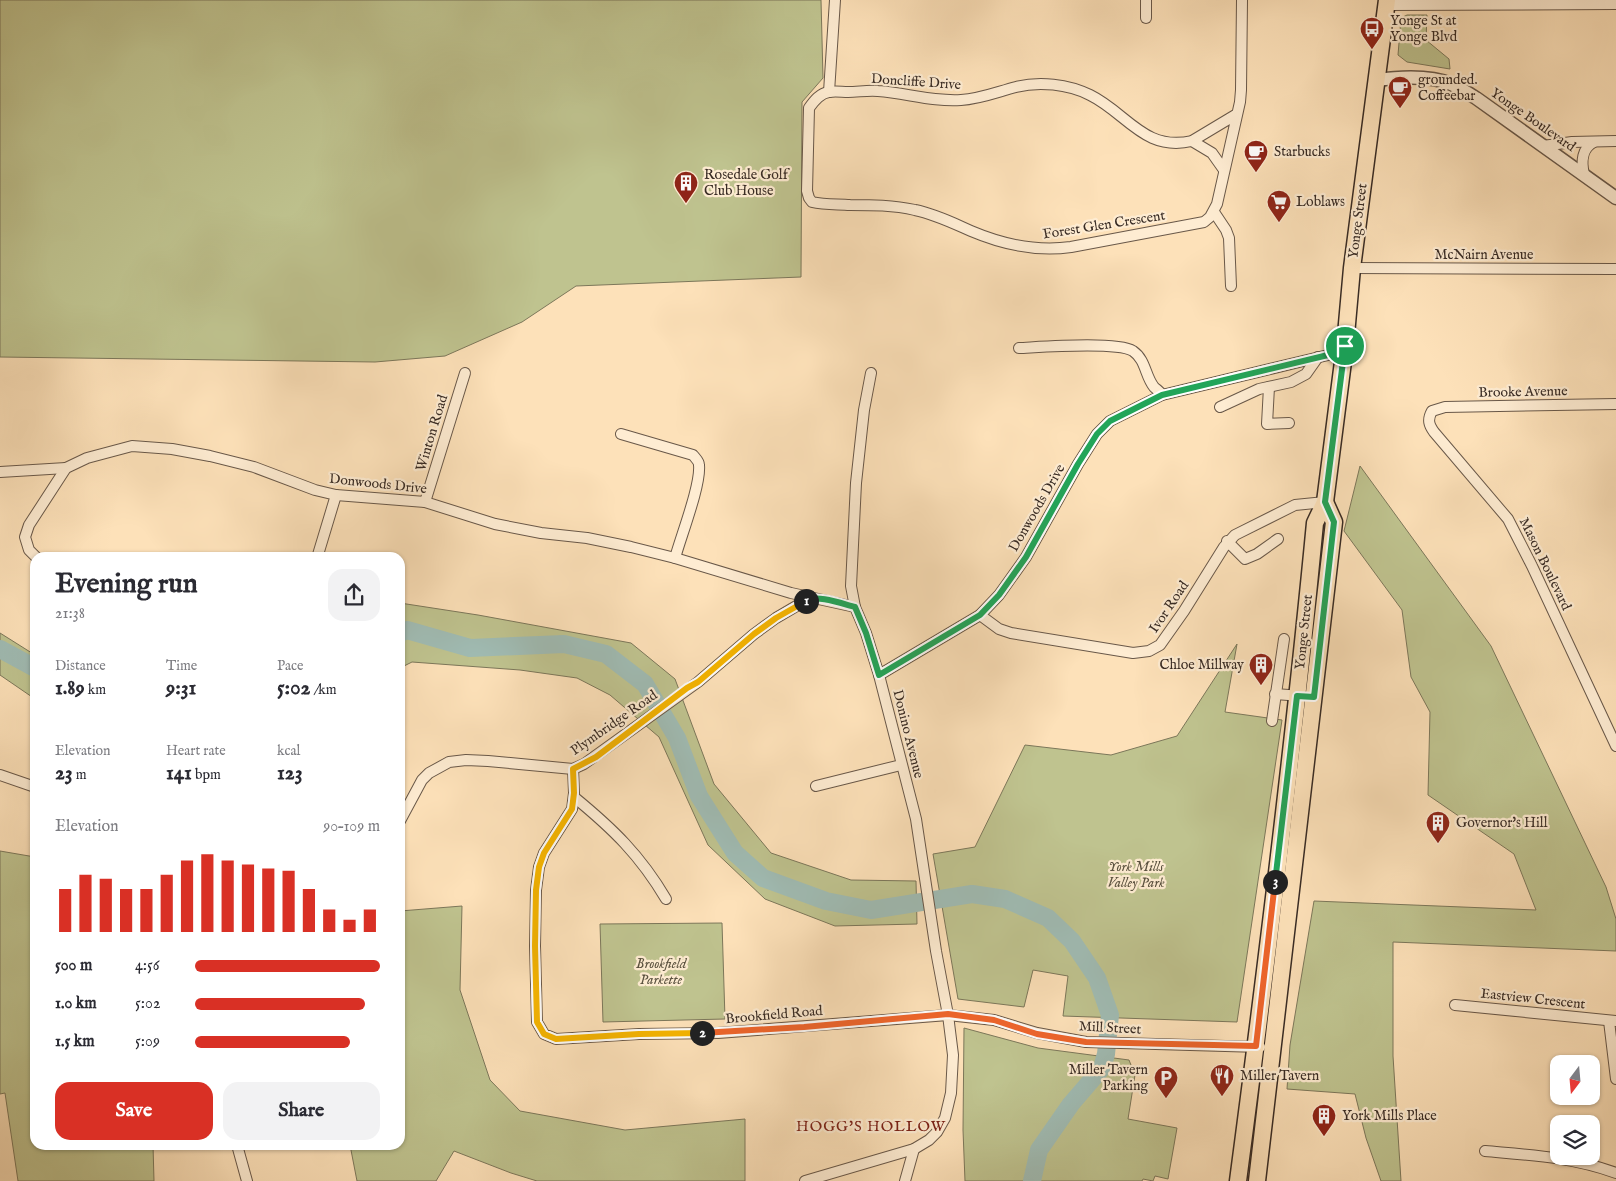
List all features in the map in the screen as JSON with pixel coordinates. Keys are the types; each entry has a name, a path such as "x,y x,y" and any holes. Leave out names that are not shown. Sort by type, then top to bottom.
{"main road":[{"name":"Yonge Street","path":"1238,1181 1256,1046 1297,696 1315,523 1325,502 1345,346 1352,268 1386,3"},
{"name":"Yonge Street","path":"1257,1181 1334,522 1325,502"}],"street":[{"path":"830,92 835,0"},
{"path":"1146,0 1146,18"},
{"path":"1231,286 1228,238 1226,230 1214,212 1242,90 1242,0"},
{"path":"1386,3 1616,4"},
{"name":"Yonge Boulevard","path":"1376,80 1404,77 1451,84 1476,98 1616,198"},
{"name":"Doncliffe Drive","path":"830,92 878,91 937,99 960,100 978,98 1020,86 1035,84 1054,85 1089,94 1103,102 1138,130 1154,140 1178,143 1192,141 1237,114"},
{"name":"Forest Glen Crescent","path":"830,92 821,95 809,108 807,190 812,202 824,204 887,205 916,210 938,216 999,242 1043,249 1082,245 1198,224 1208,219 1214,212"},
{"path":"1192,141 1212,153 1224,170"},
{"path":"1543,146 1616,141"},
{"name":"Yonge Boulevard","path":"1584,174 1582,162 1585,150 1588,145 1594,142"},
{"name":"McNairn Avenue","path":"1352,268 1616,269"},
{"path":"1019,348 1098,345 1126,348 1134,352 1143,362 1154,387 1162,395"},
{"name":"Donwoods Drive","path":"879,675 980,615 999,595 1026,557 1097,434 1110,421 1162,395 1328,355 1345,346"},
{"path":"1220,407 1252,391 1291,382 1306,374 1318,357"},
{"name":"Winton Road","path":"425,502 465,373"},
{"name":"Donino Avenue","path":"804,1181 914,1149 929,1140 942,1125 948,1110 953,1067 948,1014 917,825 879,675 866,633 855,607 851,586 856,483 864,410 871,373"},
{"path":"1270,387 1267,424 1289,423"},
{"name":"Brooke Avenue","path":"1432,411 1446,407 1616,404"},
{"name":"Mason Boulevard","path":"1432,411 1428,423 1431,428 1508,519 1616,746"},
{"path":"621,434 693,455 698,461 696,485 675,558"},
{"name":"Donwoods Drive","path":"66,468 87,458 132,446 172,449 254,467 315,490 336,495 425,502 496,524 541,533 587,538 675,558 810,598 855,607"},
{"path":"0,472 66,468"},
{"path":"30,552 25,538 28,525 66,468"},
{"path":"318,552 336,495"},
{"name":"Ivor Road","path":"980,615 990,624 1011,633 1132,653 1149,651 1160,645 1228,542 1246,528 1295,505 1325,502"},
{"path":"1228,542 1245,559 1257,554 1278,539"},
{"name":"Plymbridge Road","path":"405,812 422,780 429,772 449,762 488,760 573,769 596,757 687,688 698,682 754,634 776,618 810,598"},
{"path":"1272,722 1284,639"},
{"path":"1275,694 1314,697"},
{"path":"1605,722 1616,719"},
{"path":"816,786 901,765"},
{"path":"573,769 574,797 606,823 632,851 666,899"},
{"path":"0,776 30,785"},
{"name":"Brookfield Road","path":"574,797 572,809 544,853 539,867 536,890 537,1022 544,1034 556,1039 639,1034 718,1033 948,1014"},
{"name":"Eastview Crescent","path":"1455,1005 1612,1021 1616,1080"},
{"name":"Mill Street","path":"948,1014 989,1019 1037,1034 1086,1042 1273,1048"},
{"path":"905,1181 914,1149"},
{"path":"239,1150 248,1181"},
{"path":"1484,1150 1562,1158 1616,1173"}],"green space":[{"path":"0,0 821,0 823,78 802,102 801,277 576,286 522,322 445,356 375,362 0,357"},
{"path":"1407,15 1427,15 1426,40 1449,59 1450,69 1407,62 1398,55 1401,18"},
{"path":"1360,466 1491,646 1606,887 1616,919 1616,951 1393,942 1393,1056 1401,1181 1381,1181 1366,1138 1355,1094 1287,1089 1290,1045 1314,901 1536,910 1514,854 1428,795 1430,712 1411,677 1402,610 1344,531"},
{"path":"405,604 631,643 675,679 714,784 771,853 851,880 916,881 917,924 835,926 765,899 708,845 659,737 610,695 577,678 520,670 412,662 405,666"},
{"path":"0,633 30,652 30,696 0,675"},
{"name":"York Mills Valley Park","path":"1237,644 1225,712 1282,720 1237,1022 1063,1016 1068,976 1033,970 1024,1007 958,999 933,854 975,847 1025,745 1111,755 1177,736"},
{"path":"0,851 30,856 30,1150 153,1150 154,1181 18,1181 5,1093 0,1094"},
{"path":"462,906 460,990 490,1080 520,1111 625,1130 745,1119 745,1181 537,1181 454,1151 436,1181 357,1181 351,1150 405,1150 405,911"},
{"name":"Brookfield Parkette","path":"722,923 725,1019 603,1022 600,924"},
{"path":"964,1028 1038,1048 1129,1060 1135,1075 1128,1119 1177,1128 1168,1179 1155,1176 1153,1181 1143,1179 1142,1181 965,1181 963,1130"}],"waterway":[{"path":"405,631 470,648 564,644 606,654 645,684 677,738 699,796 735,853 763,878 826,901 871,910 972,894 1005,899 1048,918 1072,941 1097,978 1110,1015 1106,1054 1102,1068 1071,1104 1039,1150 1032,1181"},
{"path":"0,649 30,665"}],"place":[{"name":"Yonge St at Yonge Blvd","path":"1372,50"},
{"name":"grounded. Coffeebar","path":"1400,109"},
{"name":"Starbucks","path":"1256,173"},
{"name":"Rosedale Golf Club House","path":"686,204"},
{"name":"Loblaws","path":"1279,223"},
{"name":"Chloe Millway","path":"1261,686"},
{"name":"Governor's Hill","path":"1438,844"},
{"name":"Miller Tavern","path":"1222,1097"},
{"name":"Miller Tavern Parking","path":"1166,1099"},
{"name":"York Mills Place","path":"1324,1137"}],"district":[{"name":"HOGG'S HOLLOW","path":"871,1126"}],"route":[{"path":"1345,346 1325,502 1334,522 1314,697 1297,696 1256,1046 1086,1042 1037,1034 994,1020 948,1014 718,1033 639,1034 556,1039 544,1034 537,1022 536,890 539,867 544,853 572,809 574,793 573,769 596,757 687,688 698,682 723,658 754,634 785,612 810,598 855,607 866,633 879,675 890,669 980,615 999,595 1026,557 1097,434 1110,421 1162,395 1328,355 1345,346"}]}
